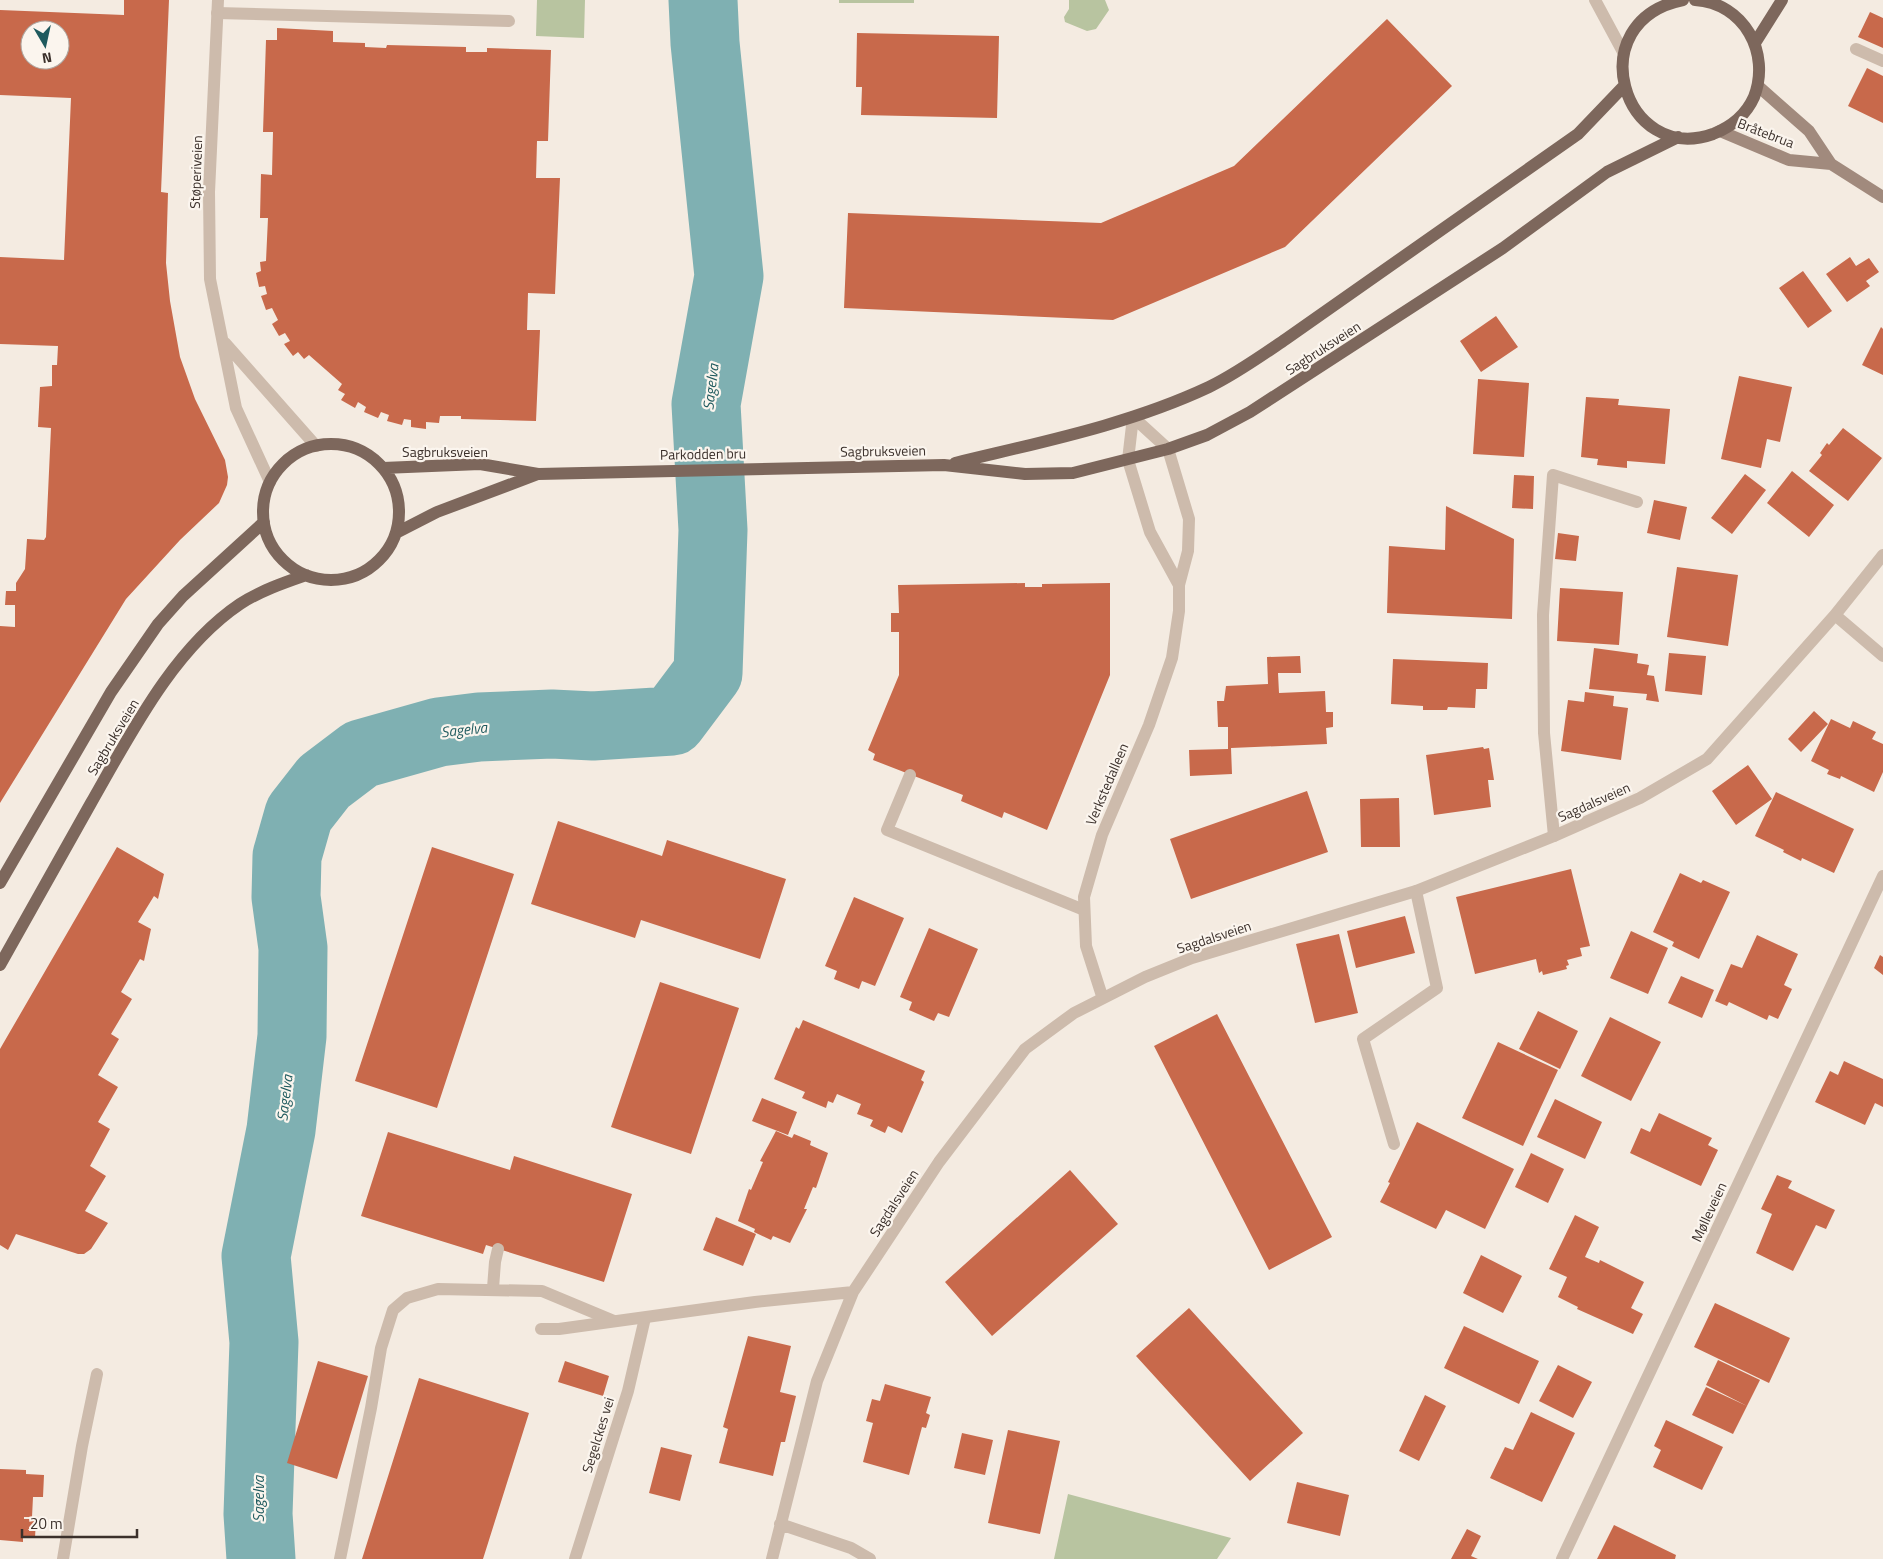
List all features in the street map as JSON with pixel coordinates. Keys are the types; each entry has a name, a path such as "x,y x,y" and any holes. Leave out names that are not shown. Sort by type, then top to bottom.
{"main road":[{"path":"1683,0 1667,1 1640,21 1630,35 1623,52 1621,69 1624,86 1630,102 1640,116 1654,127 1678,137 1704,137 1720,131 1735,122 1747,109 1758,86 1760,68 1755,43 1747,28 1735,15 1720,6 1704,0 1695,0"},
{"path":"1755,43 1782,0"},
{"name":"Sagbruksveien","path":"944,465 1087,431 1133,417 1210,387 1249,364 1578,134 1624,86"},
{"name":"Bråtebrua","path":"1758,86 1809,131 1831,164 1883,197"},
{"name":"Bråtebrua","path":"1720,131 1789,160 1831,164"},
{"name":"Sagbruksveien","path":"822,467 944,465 1026,474 1073,473 1168,449 1207,435 1250,412 1503,248 1607,172 1678,137"},
{"path":"340,444 352,447 374,459 382,468 396,492 399,506 396,533 382,557 360,573 333,580 306,575 290,566 278,554 271,544 264,522 264,502 270,482 284,462 316,446 340,444"},
{"name":"Sagbruksveien","path":"382,468 480,464 538,474 584,472"},
{"name":"Parkodden bru","path":"584,472 822,467"},
{"name":"Sagbruksveien","path":"396,533 437,512 538,474"},
{"name":"Sagbruksveien","path":"0,883 111,692 158,624 183,596 264,522"},
{"name":"Sagbruksveien","path":"0,966 126,742 173,670 206,633 240,604 262,592 306,575"}],"street":[{"name":"Støperiveien","path":"218,0 209,243 210,279 225,343 236,408 270,482"},
{"path":"1595,0 1623,52"},
{"path":"217,13 509,21"},
{"path":"1856,49 1883,61"},
{"name":"Støperiveien","path":"225,343 316,446"},
{"path":"1133,417 1168,449"},
{"name":"Verkstedalleen","path":"1133,417 1128,460 1150,532 1179,585"},
{"name":"Verkstedalleen","path":"1102,996 1086,946 1084,897 1095,854 1149,725 1172,658 1179,611 1179,585 1188,551 1189,519 1168,449"},
{"path":"1554,836 1544,733 1543,615 1553,475 1637,502"},
{"name":"Sagdalsveien","path":"772,1559 817,1381 853,1292 939,1162 1025,1050 1074,1012 1102,996 1192,958 1416,891 1554,836 1640,798 1707,759 1835,615 1883,555"},
{"path":"1835,615 1883,656"},
{"path":"910,775 887,830 1084,910"},
{"name":"Mølleveien","path":"1562,1559 1883,876"},
{"path":"1394,1144 1363,1039 1437,988 1416,891"},
{"path":"493,1288 494,1262 498,1249"},
{"path":"340,1559 371,1408 381,1348 393,1310 407,1298 438,1289 493,1288 542,1291 614,1320"},
{"path":"541,1329 559,1329 755,1302 853,1292"},
{"name":"Segelckes vei","path":"575,1559 628,1391 645,1318"},
{"path":"63,1559 82,1446 97,1374"},
{"path":"780,1524 851,1548 870,1559"}],"green space":[{"path":"537,0 585,0 584,38 536,36"},
{"path":"839,0 914,0 914,3 839,3"},
{"path":"1069,0 1105,0 1109,10 1096,29 1087,31 1065,22 1064,17 1069,9"},
{"path":"1068,1494 1231,1538 1217,1559 1054,1559"}],"building":[{"path":"124,0 169,0 161,192 168,193 166,263 170,301 180,357 195,399 225,460 228,477 227,485 219,503 180,540 126,599 0,803 0,626 15,627 15,605 5,605 6,591 16,591 16,583 25,569 27,539 44,540 46,537 51,428 38,427 40,387 52,386 52,365 57,365 58,346 0,344 0,257 64,260 71,98 0,95 0,10 124,15"},
{"path":"1870,12 1883,18 1883,48 1858,37"},
{"path":"1387,19 1452,86 1285,247 1113,320 844,308 848,213 1101,223 1234,166"},
{"path":"277,28 333,31 333,42 365,43 365,47 386,48 387,45 466,47 466,52 487,52 487,48 551,50 548,141 537,141 536,178 560,178 555,294 528,293 527,330 540,330 536,421 461,419 461,416 440,416 439,423 426,422 426,429 411,427 411,420 404,419 402,425 387,421 389,415 381,412 378,418 364,412 366,407 358,402 355,408 341,400 345,394 338,390 342,384 309,355 304,359 298,352 293,356 284,344 290,341 285,333 279,336 272,324 278,320 272,308 266,310 261,296 267,294 265,286 259,287 256,273 261,271 260,262 266,261 268,218 260,218 261,174 272,175 273,132 263,132 266,40 277,40"},
{"path":"857,33 999,36 997,118 861,115 862,87 856,87"},
{"path":"1867,68 1883,76 1883,123 1848,106"},
{"path":"1850,257 1856,266 1869,258 1879,272 1866,281 1870,286 1847,302 1826,274"},
{"path":"1803,271 1832,311 1808,328 1779,288"},
{"path":"1496,316 1518,347 1481,372 1460,341"},
{"path":"1881,327 1883,329 1883,375 1862,365"},
{"path":"1739,376 1792,387 1780,442 1767,439 1761,468 1721,459"},
{"path":"1478,379 1529,383 1524,457 1473,454"},
{"path":"1586,397 1619,399 1618,405 1670,409 1665,464 1627,461 1627,468 1597,465 1598,459 1581,457"},
{"path":"1843,428 1882,458 1848,501 1809,471 1822,455 1820,453 1827,443 1829,445"},
{"path":"1792,471 1834,505 1809,537 1767,503"},
{"path":"1745,474 1766,490 1732,534 1711,518"},
{"path":"1514,475 1534,476 1533,509 1512,508"},
{"path":"1654,500 1687,507 1680,540 1647,533"},
{"path":"1446,506 1514,539 1512,619 1387,613 1389,546 1445,550"},
{"path":"1558,533 1579,536 1576,561 1555,559"},
{"path":"1677,567 1738,575 1728,646 1667,637"},
{"path":"1025,583 1025,587 1042,587 1042,584 1110,583 1110,675 1047,830 1004,812 1002,818 961,801 963,795 873,760 875,754 868,750 899,675 899,632 891,632 891,613 899,613 898,585"},
{"path":"1560,588 1623,592 1619,645 1557,641"},
{"path":"1594,648 1638,654 1637,663 1649,665 1647,675 1654,676 1659,702 1646,700 1647,694 1589,689"},
{"path":"1669,653 1706,656 1702,695 1665,691"},
{"path":"1300,656 1301,673 1278,673 1279,693 1325,691 1326,712 1333,712 1333,727 1326,728 1327,744 1231,748 1232,774 1190,776 1189,750 1228,749 1228,727 1218,727 1217,701 1224,701 1226,686 1268,684 1267,657"},
{"path":"1393,659 1488,663 1487,689 1476,689 1475,708 1448,707 1447,710 1423,710 1423,706 1391,704"},
{"path":"1585,692 1614,696 1613,706 1628,708 1621,760 1561,751 1568,700 1584,702"},
{"path":"1814,711 1828,724 1801,752 1788,739"},
{"path":"1831,719 1850,728 1853,721 1876,732 1872,739 1883,744 1883,772 1874,792 1841,776 1840,779 1827,774 1829,770 1811,761"},
{"path":"1483,747 1484,749 1489,748 1494,780 1488,780 1491,807 1434,815 1426,755"},
{"path":"1748,765 1772,799 1736,825 1712,791"},
{"path":"1307,791 1328,852 1191,899 1170,839"},
{"path":"1776,792 1854,829 1834,873 1802,858 1801,861 1783,852 1784,850 1755,836"},
{"path":"1399,798 1400,847 1361,847 1360,799"},
{"path":"558,821 662,856 667,840 786,879 760,959 641,920 635,938 531,904"},
{"path":"117,847 164,874 158,899 154,896 138,922 151,929 144,961 140,959 121,992 132,999 111,1034 119,1039 98,1075 118,1087 98,1122 110,1129 90,1166 106,1176 85,1211 108,1223 91,1249 84,1254 78,1254 16,1234 8,1250 0,1245 0,1049"},
{"path":"432,847 514,874 437,1108 355,1081"},
{"path":"1571,869 1590,946 1580,948 1582,956 1567,960 1569,965 1566,966 1567,969 1543,975 1542,971 1539,973 1536,959 1475,974 1456,897"},
{"path":"1680,873 1701,883 1703,880 1730,892 1699,959 1672,946 1674,942 1653,932"},
{"path":"854,897 904,918 875,986 862,981 859,989 834,979 837,971 825,966"},
{"path":"1405,916 1415,953 1356,968 1347,931"},
{"path":"929,928 978,949 949,1017 938,1013 934,1021 909,1010 912,1002 900,997"},
{"path":"1631,931 1668,948 1648,994 1610,978"},
{"path":"1339,934 1358,1013 1315,1023 1296,944"},
{"path":"1757,935 1798,954 1784,985 1792,989 1778,1019 1769,1015 1767,1020 1729,1002 1727,1006 1715,1001 1731,964 1742,968"},
{"path":"1880,955 1883,957 1883,975 1874,968"},
{"path":"1681,976 1714,990 1702,1018 1668,1003"},
{"path":"660,982 739,1008 691,1154 611,1127"},
{"path":"1538,1011 1578,1031 1560,1069 1519,1049"},
{"path":"1217,1014 1332,1237 1269,1270 1154,1046"},
{"path":"1610,1017 1661,1042 1631,1101 1581,1076"},
{"path":"803,1020 925,1071 921,1080 924,1082 902,1133 888,1126 885,1133 870,1126 873,1120 857,1114 861,1104 837,1094 833,1103 828,1101 826,1108 802,1098 805,1092 774,1079 796,1027 799,1029"},
{"path":"1498,1042 1558,1070 1523,1146 1462,1118"},
{"path":"1844,1061 1883,1079 1883,1107 1875,1103 1865,1125 1815,1102 1830,1071 1838,1075"},
{"path":"762,1098 797,1112 788,1135 752,1121"},
{"path":"1555,1099 1602,1122 1585,1159 1537,1137"},
{"path":"1659,1113 1712,1138 1708,1145 1718,1150 1701,1186 1630,1153 1641,1128 1650,1132"},
{"path":"1417,1122 1514,1169 1485,1229 1446,1210 1436,1229 1380,1202"},
{"path":"776,1131 792,1138 794,1134 811,1141 810,1145 828,1153 816,1188 813,1187 804,1209 807,1209 790,1243 773,1236 771,1240 754,1232 755,1229 738,1221 749,1189 751,1190 763,1162 760,1161"},
{"path":"388,1132 510,1170 514,1156 632,1194 604,1282 486,1245 483,1254 361,1216"},
{"path":"1531,1153 1564,1169 1548,1203 1515,1187"},
{"path":"1070,1170 1118,1224 992,1336 945,1282"},
{"path":"1777,1175 1792,1181 1788,1188 1835,1210 1826,1229 1816,1225 1793,1271 1756,1253 1772,1214 1761,1209"},
{"path":"1575,1215 1599,1227 1585,1257 1599,1263 1600,1260 1644,1282 1631,1308 1643,1314 1633,1334 1577,1309 1578,1307 1558,1297 1567,1277 1549,1269"},
{"path":"716,1217 756,1234 743,1266 703,1250"},
{"path":"1481,1255 1522,1276 1503,1313 1463,1293"},
{"path":"1715,1303 1790,1338 1769,1383 1694,1347"},
{"path":"1189,1308 1303,1433 1250,1481 1136,1356"},
{"path":"1464,1326 1539,1361 1519,1404 1444,1368"},
{"path":"748,1336 791,1346 780,1392 796,1396 785,1442 781,1442 773,1476 719,1463 728,1429 723,1427"},
{"path":"1718,1360 1760,1380 1747,1406 1706,1385"},
{"path":"318,1361 368,1376 337,1479 287,1463"},
{"path":"565,1361 609,1376 603,1396 558,1382"},
{"path":"1558,1365 1592,1382 1573,1418 1539,1401"},
{"path":"419,1378 529,1413 483,1559 362,1559"},
{"path":"885,1384 931,1397 926,1413 930,1415 926,1428 922,1427 909,1475 863,1462 873,1423 866,1421 872,1399 880,1401"},
{"path":"1706,1387 1747,1406 1733,1434 1692,1415"},
{"path":"1425,1395 1446,1406 1419,1461 1399,1451"},
{"path":"1531,1412 1575,1433 1542,1502 1490,1478 1505,1447 1513,1450"},
{"path":"1666,1420 1723,1447 1702,1490 1653,1467 1661,1450 1654,1446"},
{"path":"1008,1430 1060,1441 1040,1534 988,1523"},
{"path":"962,1433 993,1440 985,1475 954,1468"},
{"path":"661,1447 692,1455 680,1501 649,1493"},
{"path":"0,1469 26,1470 26,1474 44,1475 43,1497 33,1497 32,1517 24,1517 24,1519 36,1519 35,1538 23,1537 23,1542 0,1540"},
{"path":"1297,1482 1349,1495 1340,1536 1287,1523"},
{"path":"1614,1525 1676,1555 1675,1559 1597,1559"},
{"path":"1467,1529 1481,1536 1471,1556 1478,1559 1451,1559"}],"waterway":[{"name":"Sagelva","path":"261,1559 258,1514 264,1342 256,1256 281,1130 292,1036 293,948 286,897 287,856 299,814 324,782 361,754 439,732 479,727 552,724 593,726 672,721 708,673 713,530 706,404 729,276 705,43 703,0"}]}
